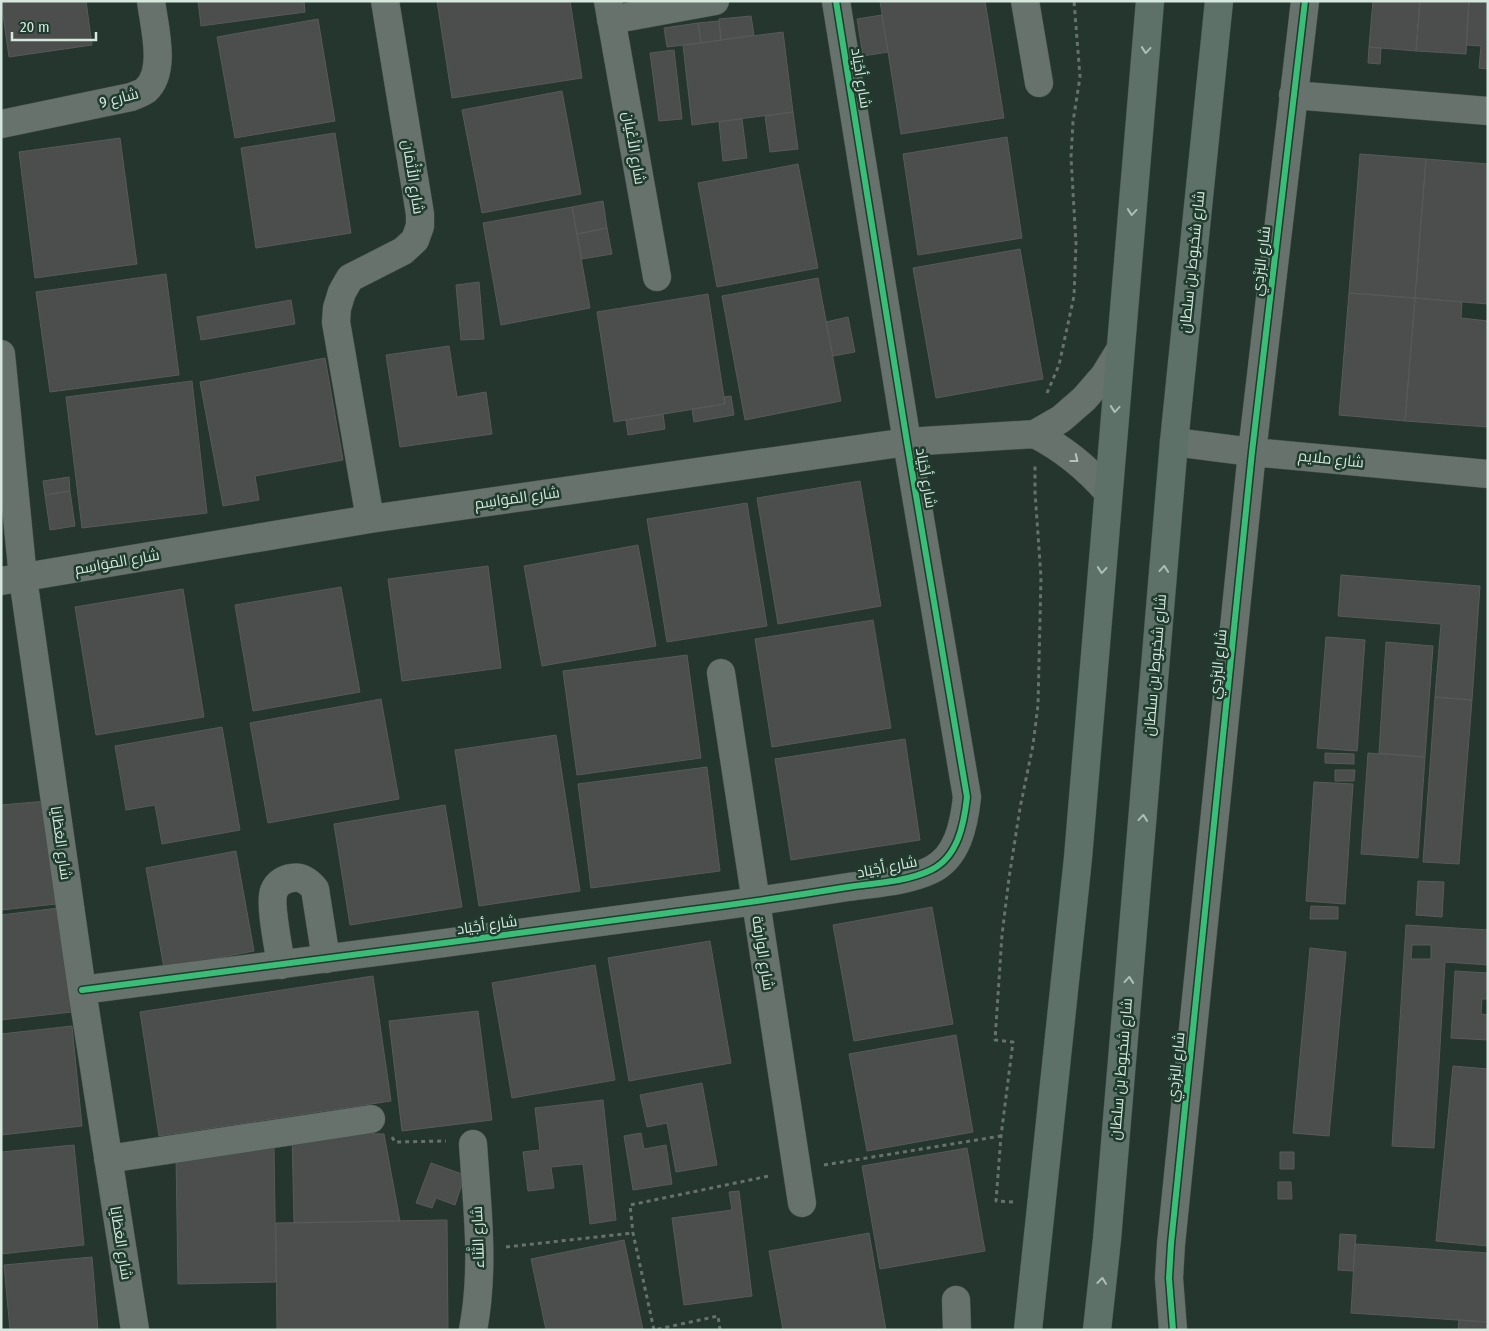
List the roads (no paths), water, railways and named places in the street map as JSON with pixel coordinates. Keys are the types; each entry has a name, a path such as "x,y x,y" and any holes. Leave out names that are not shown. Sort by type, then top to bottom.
{"main road":[{"path":"1028,1330 1078,858 1150,1"},
{"name":"شارع شخبوط بن سلطان","path":"1097,1330 1107,1239 1174,442 1219,1"}],"street":[{"name":"شارع 9","path":"1,124 131,97 145,91 157,70 158,52 151,1"},
{"name":"شارع الأَثْمَان","path":"370,519 336,322 337,308 342,292 350,278 403,251 415,240 420,226 420,214 385,1"},
{"name":"شارع الأَعْيان","path":"657,277 610,11 715,1"},
{"name":"شارع أجْيَاد","path":"82,990 756,901 904,878 932,870 948,857 965,819 967,797 907,442 836,1"},
{"path":"1025,1 1038,83"},
{"name":"شارع البَرْدِي","path":"1173,1330 1170,1278 1171,1244 1252,452 1305,1"},
{"path":"1293,95 1488,111"},
{"name":"شارع المَوَاسِم","path":"12,580 370,519 907,442 1035,434 1061,419 1084,399 1104,376 1120,350"},
{"name":"شارع العَطَايَا","path":"1,354 12,580 82,990 135,1330"},
{"path":"1035,434 1056,445 1075,459 1093,474 1108,492"},
{"name":"شارع ملايم","path":"1174,442 1252,452 1488,474"},
{"name":"شارع الوارفة","path":"721,673 802,1203"},
{"path":"281,965 272,906 274,892 282,880 295,877 308,881 315,889 326,959"},
{"path":"108,1158 371,1120"},
{"name":"شارع الثَّنَاء","path":"473,1144 480,1249 479,1291 473,1330"},
{"path":"956,1300 956,1330"}]}
